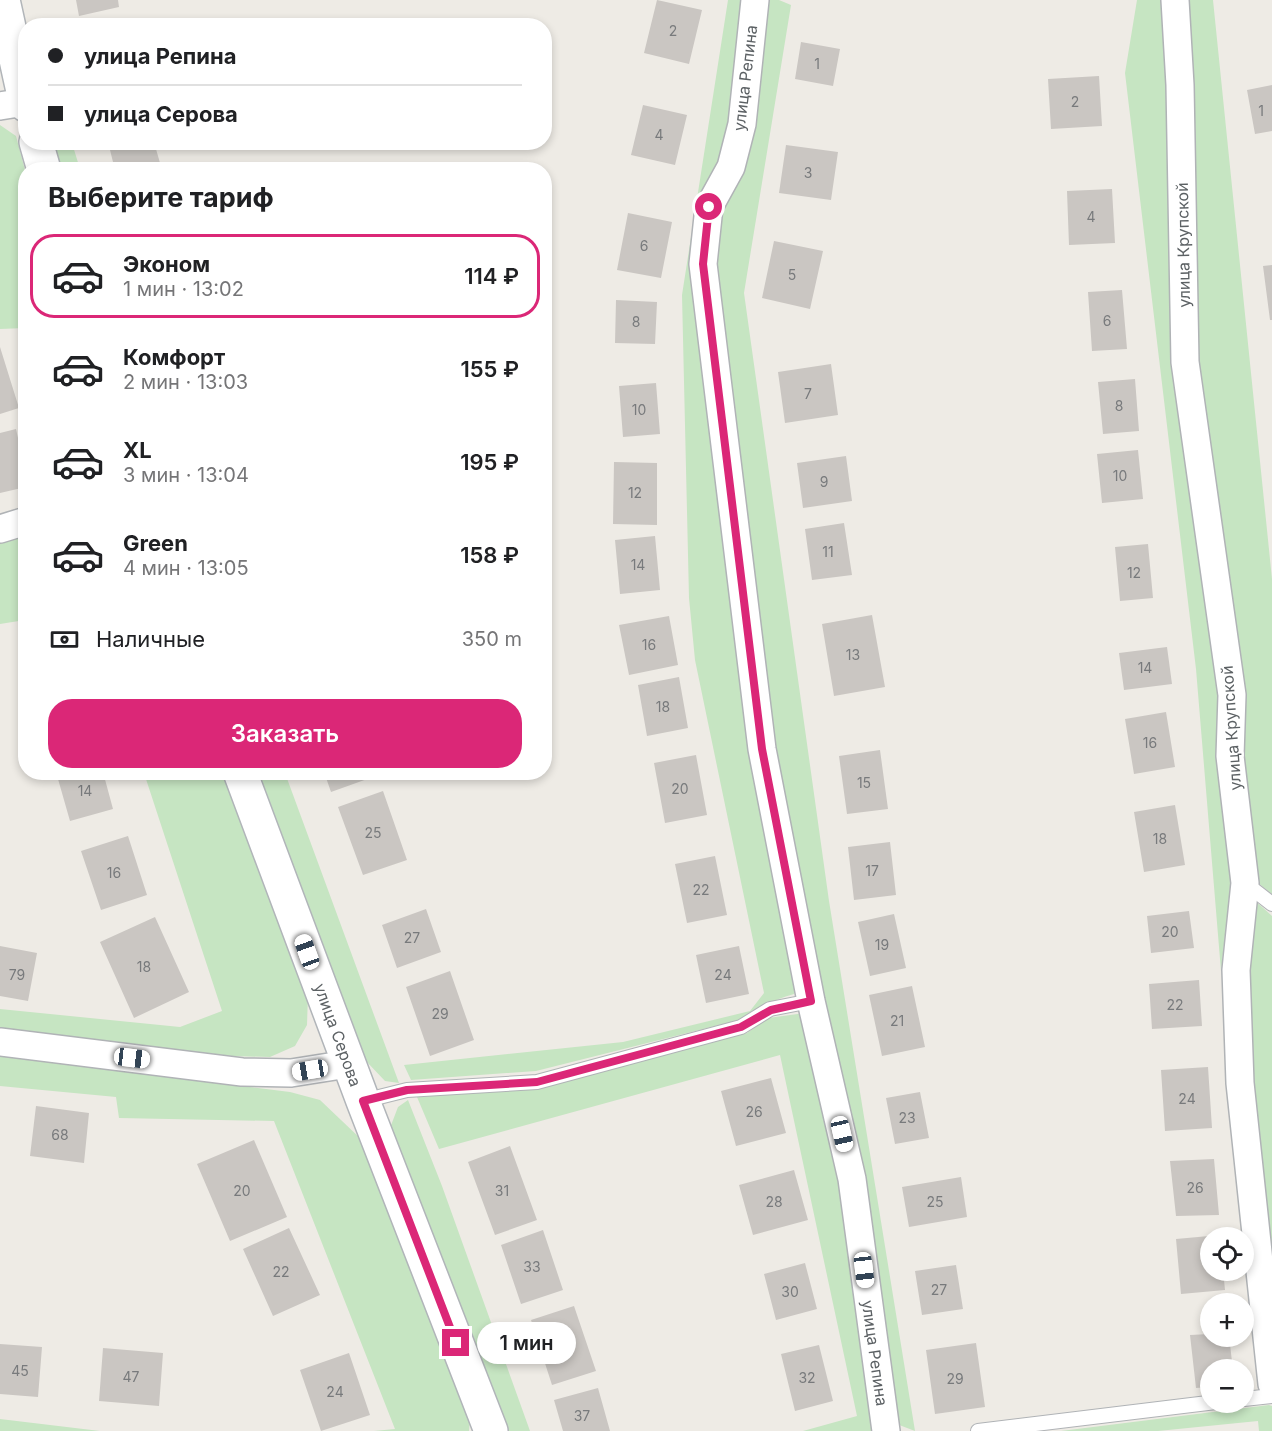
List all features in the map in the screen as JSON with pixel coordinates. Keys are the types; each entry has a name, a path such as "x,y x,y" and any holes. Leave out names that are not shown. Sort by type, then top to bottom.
{"main road":[{"path":"3,0 17,104"},
{"name":"улица Серова","path":"243,780 348,1064 490,1431"}],"street":[{"name":"улица Репина","path":"755,0 742,124 731,167 709,207 703,264 762,749 811,1001 852,1179 886,1431"},
{"name":"улица Крупской","path":"1175,0 1180,85 1185,362 1232,695 1230,756 1245,883 1236,970 1240,1083 1272,1384"},
{"path":"0,529 18,523"},
{"path":"0,1042 242,1072 291,1072 348,1064"}],"lane":[{"path":"1245,883 1272,904"},
{"path":"363,1101 407,1090 537,1082 741,1027 771,1010 811,1001"},
{"path":"1254,1398 1272,1396"},
{"path":"978,1431 1200,1404"}],"green space":[{"path":"728,0 747,0 725,159 701,203 799,978 794,994 765,1004 739,1020 536,1071 411,1080 404,1065 623,1042 750,1011 764,993 695,660 689,598 682,295"},
{"path":"765,0 779,0 791,5 744,293 829,901 915,1431 894,1423 774,750 716,265 719,209 744,171 755,120"},
{"path":"1137,0 1165,0 1224,696 1231,879 1221,971 1196,669 1125,73"},
{"path":"1184,0 1213,0 1272,579 1272,894 1253,879 1194,356"},
{"path":"0,125 16,136 23,162 18,162 18,328 0,329"},
{"path":"54,150 74,150 78,162 58,162"},
{"path":"18,537 18,621 0,624 0,543"},
{"path":"146,780 227,780 308,995 307,1025 295,1046 270,1057 232,1056 0,1029 0,1009 180,1027 222,1011"},
{"path":"262,780 288,780 399,1083 385,1081 366,1061"},
{"path":"1251,897 1272,916 1272,1296 1250,1079 1245,969"},
{"path":"805,1013 843,1184 873,1431 803,1431 857,1416 780,1055 439,1149 417,1097 539,1088 747,1033 768,1018"},
{"path":"0,1056 290,1092 320,1100 362,1140 470,1418 469,1431 374,1431 395,1429 274,1121 119,1118 116,1097 0,1086"},
{"path":"408,1100 442,1186 530,1431 507,1431 390,1128 398,1107"},
{"path":"1272,1406 1272,1431 1259,1431 1258,1421 1158,1431 1061,1431 1205,1413 1254,1413 1254,1407"},
{"path":"0,1419 100,1431 0,1431"}],"building":[{"path":"76,0 118,0 119,7 79,16"},
{"path":"657,0 702,10 689,64 644,53"},
{"path":"801,42 840,49 833,86 795,79"},
{"path":"1099,76 1102,126 1051,129 1048,79"},
{"path":"1272,85 1272,131 1255,134 1247,90"},
{"path":"643,105 687,115 675,165 631,155"},
{"path":"786,145 838,152 831,200 779,193"},
{"path":"110,150 156,150 160,162 113,162"},
{"path":"1112,189 1115,243 1069,245 1067,191"},
{"path":"628,213 672,222 661,278 617,270"},
{"path":"774,241 823,251 810,309 762,298"},
{"path":"1272,265 1272,320 1270,320 1263,266"},
{"path":"1122,290 1127,349 1092,351 1088,292"},
{"path":"616,300 657,302 655,344 615,343"},
{"path":"0,347 18,408 0,414"},
{"path":"831,364 838,415 785,423 778,372"},
{"path":"1135,379 1139,431 1103,434 1098,382"},
{"path":"656,383 660,434 623,437 619,386"},
{"path":"16,429 18,489 0,493 0,433"},
{"path":"1138,450 1143,499 1102,503 1097,454"},
{"path":"846,456 852,501 803,508 797,463"},
{"path":"614,462 657,463 657,525 613,524"},
{"path":"844,523 852,575 812,580 805,529"},
{"path":"655,536 660,590 620,594 615,540"},
{"path":"1148,544 1153,598 1120,601 1115,547"},
{"path":"872,615 885,687 834,696 822,624"},
{"path":"669,616 678,665 629,675 619,625"},
{"path":"1167,647 1172,684 1124,690 1119,653"},
{"path":"679,677 688,728 647,736 638,685"},
{"path":"1166,712 1175,767 1134,774 1125,719"},
{"path":"880,750 888,809 847,814 839,756"},
{"path":"696,755 707,815 665,823 654,763"},
{"path":"58,780 105,780 113,809 70,821"},
{"path":"327,780 364,780 331,792"},
{"path":"383,791 407,860 363,875 338,807"},
{"path":"1175,805 1185,865 1144,872 1134,812"},
{"path":"128,836 147,895 101,910 81,851"},
{"path":"890,842 896,895 854,900 848,847"},
{"path":"715,856 727,915 687,923 675,864"},
{"path":"426,909 441,952 397,968 382,925"},
{"path":"1189,911 1194,948 1151,953 1147,916"},
{"path":"894,914 906,968 870,976 858,922"},
{"path":"155,917 189,992 134,1018 100,942"},
{"path":"0,946 37,953 28,1001 0,996"},
{"path":"739,946 749,994 706,1003 696,955"},
{"path":"450,971 474,1040 430,1056 406,987"},
{"path":"1199,980 1202,1026 1152,1029 1149,984"},
{"path":"912,986 925,1047 882,1056 869,995"},
{"path":"1208,1067 1212,1128 1165,1131 1161,1070"},
{"path":"771,1078 786,1133 736,1146 721,1091"},
{"path":"920,1092 929,1138 895,1144 886,1098"},
{"path":"36,1106 89,1113 84,1163 30,1156"},
{"path":"254,1140 287,1217 230,1241 197,1164"},
{"path":"510,1146 537,1220 495,1235 468,1162"},
{"path":"1214,1159 1219,1215 1176,1216 1170,1161"},
{"path":"794,1170 808,1220 753,1235 739,1185"},
{"path":"961,1177 967,1217 909,1227 902,1187"},
{"path":"289,1228 320,1295 273,1316 243,1249"},
{"path":"543,1230 563,1290 521,1304 501,1245"},
{"path":"1200,1237 1200,1281 1224,1281 1225,1290 1181,1294 1176,1239"},
{"path":"805,1263 817,1309 776,1320 764,1274"},
{"path":"956,1265 963,1309 922,1315 915,1271"},
{"path":"574,1306 596,1371 552,1385 531,1320"},
{"path":"1200,1334 1200,1347 1230,1347 1232,1359 1200,1359 1200,1388 1196,1388 1190,1335"},
{"path":"976,1343 985,1407 935,1414 926,1350"},
{"path":"0,1344 42,1347 38,1397 0,1394"},
{"path":"819,1345 833,1401 795,1411 781,1354"},
{"path":"103,1348 163,1353 159,1406 99,1401"},
{"path":"349,1353 370,1415 321,1431 300,1370"},
{"path":"598,1388 610,1431 563,1431 554,1400"}],"route":[{"path":"456,1343 363,1101 407,1090 537,1082 741,1027 771,1010 811,1001 762,749 703,264 709,207"}]}
